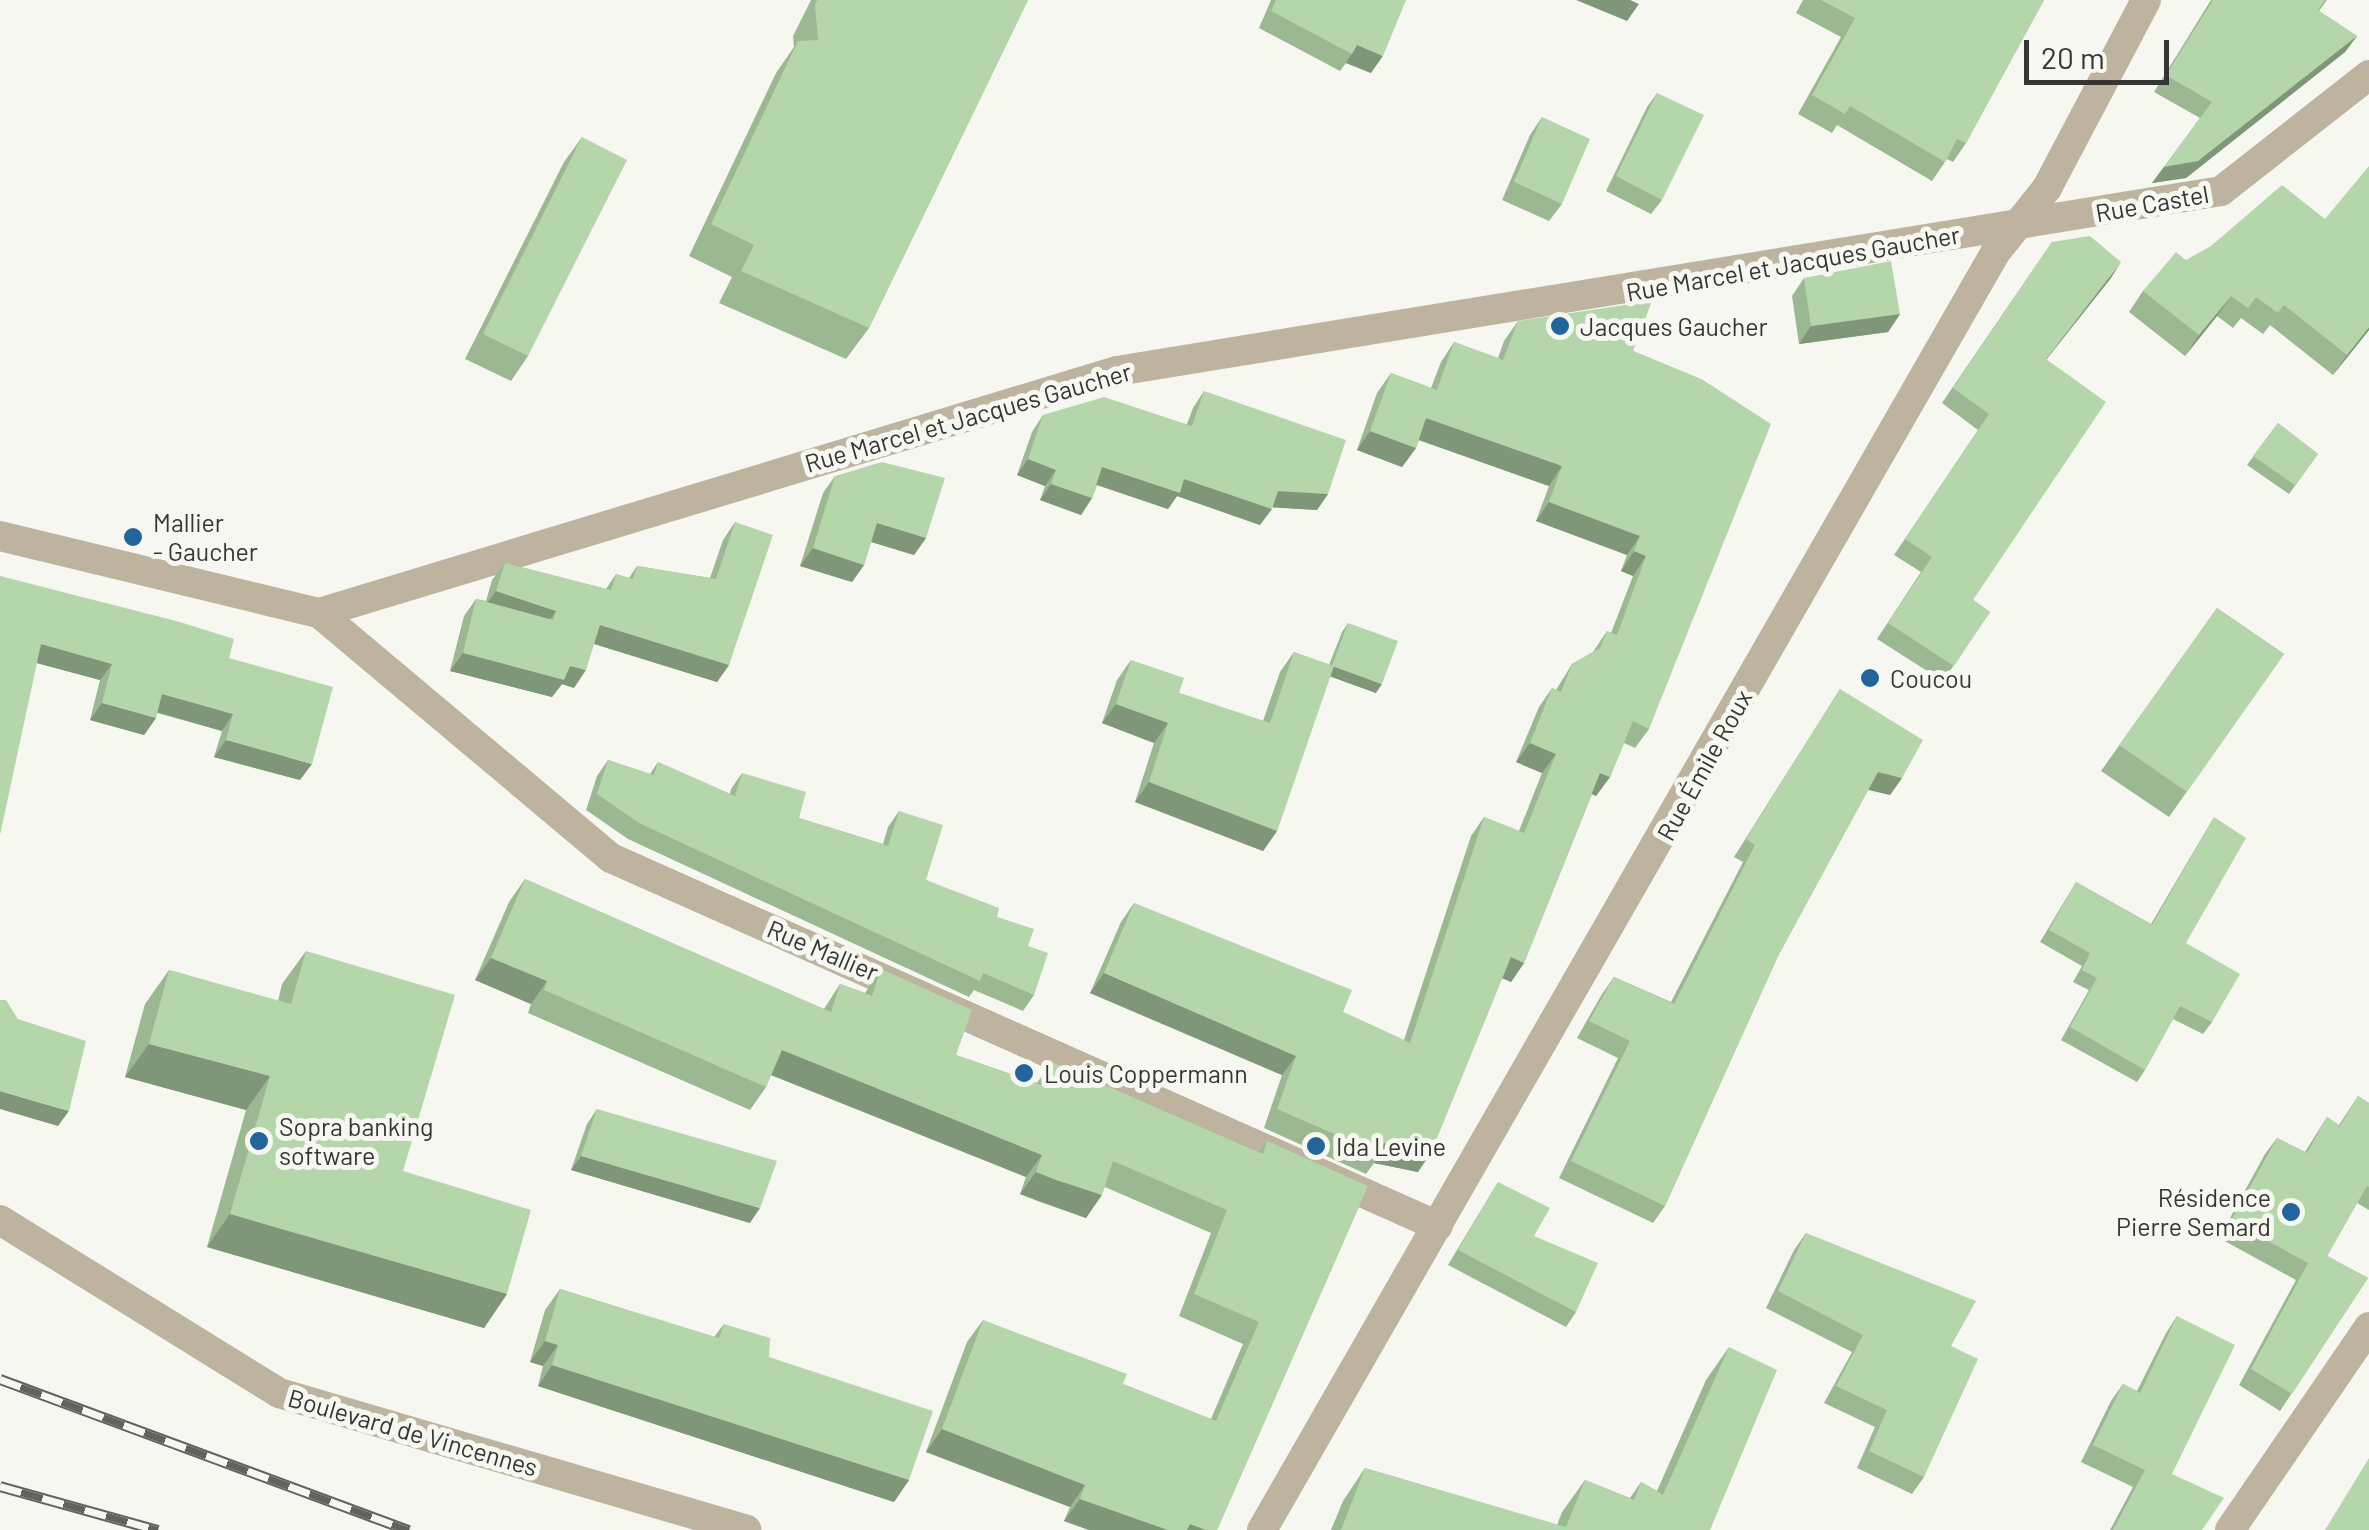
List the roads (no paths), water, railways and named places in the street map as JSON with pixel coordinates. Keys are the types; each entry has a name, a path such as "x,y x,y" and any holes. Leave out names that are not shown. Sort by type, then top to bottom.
{"street":[{"name":"Rue Émile Roux","path":"1262,1530 2146,0"},
{"name":"Rue Castel","path":"2017,228 2221,191 2369,75"},
{"name":"Rue Marcel et Jacques Gaucher","path":"319,613 1117,372 2017,228"},
{"path":"0,536 319,613"},
{"name":"Rue Mallier","path":"319,613 612,858 1438,1226"},
{"name":"Boulevard de Vincennes","path":"0,1220 279,1394 746,1530"},
{"path":"2230,1530 2369,1327"}],"railway":[{"path":"0,1379 409,1530"},
{"path":"0,1486 158,1530"}],"place":[{"name":"Jacques Gaucher","path":"1560,326"},
{"name":"Mallier - Gaucher","path":"133,537"},
{"name":"Coucou","path":"1870,678"},
{"name":"Louis Coppermann","path":"1024,1073"},
{"name":"Sopra banking software","path":"259,1141"},
{"name":"Ida Levine","path":"1316,1146"},
{"name":"Résidence Pierre Semard","path":"2291,1212"}]}
